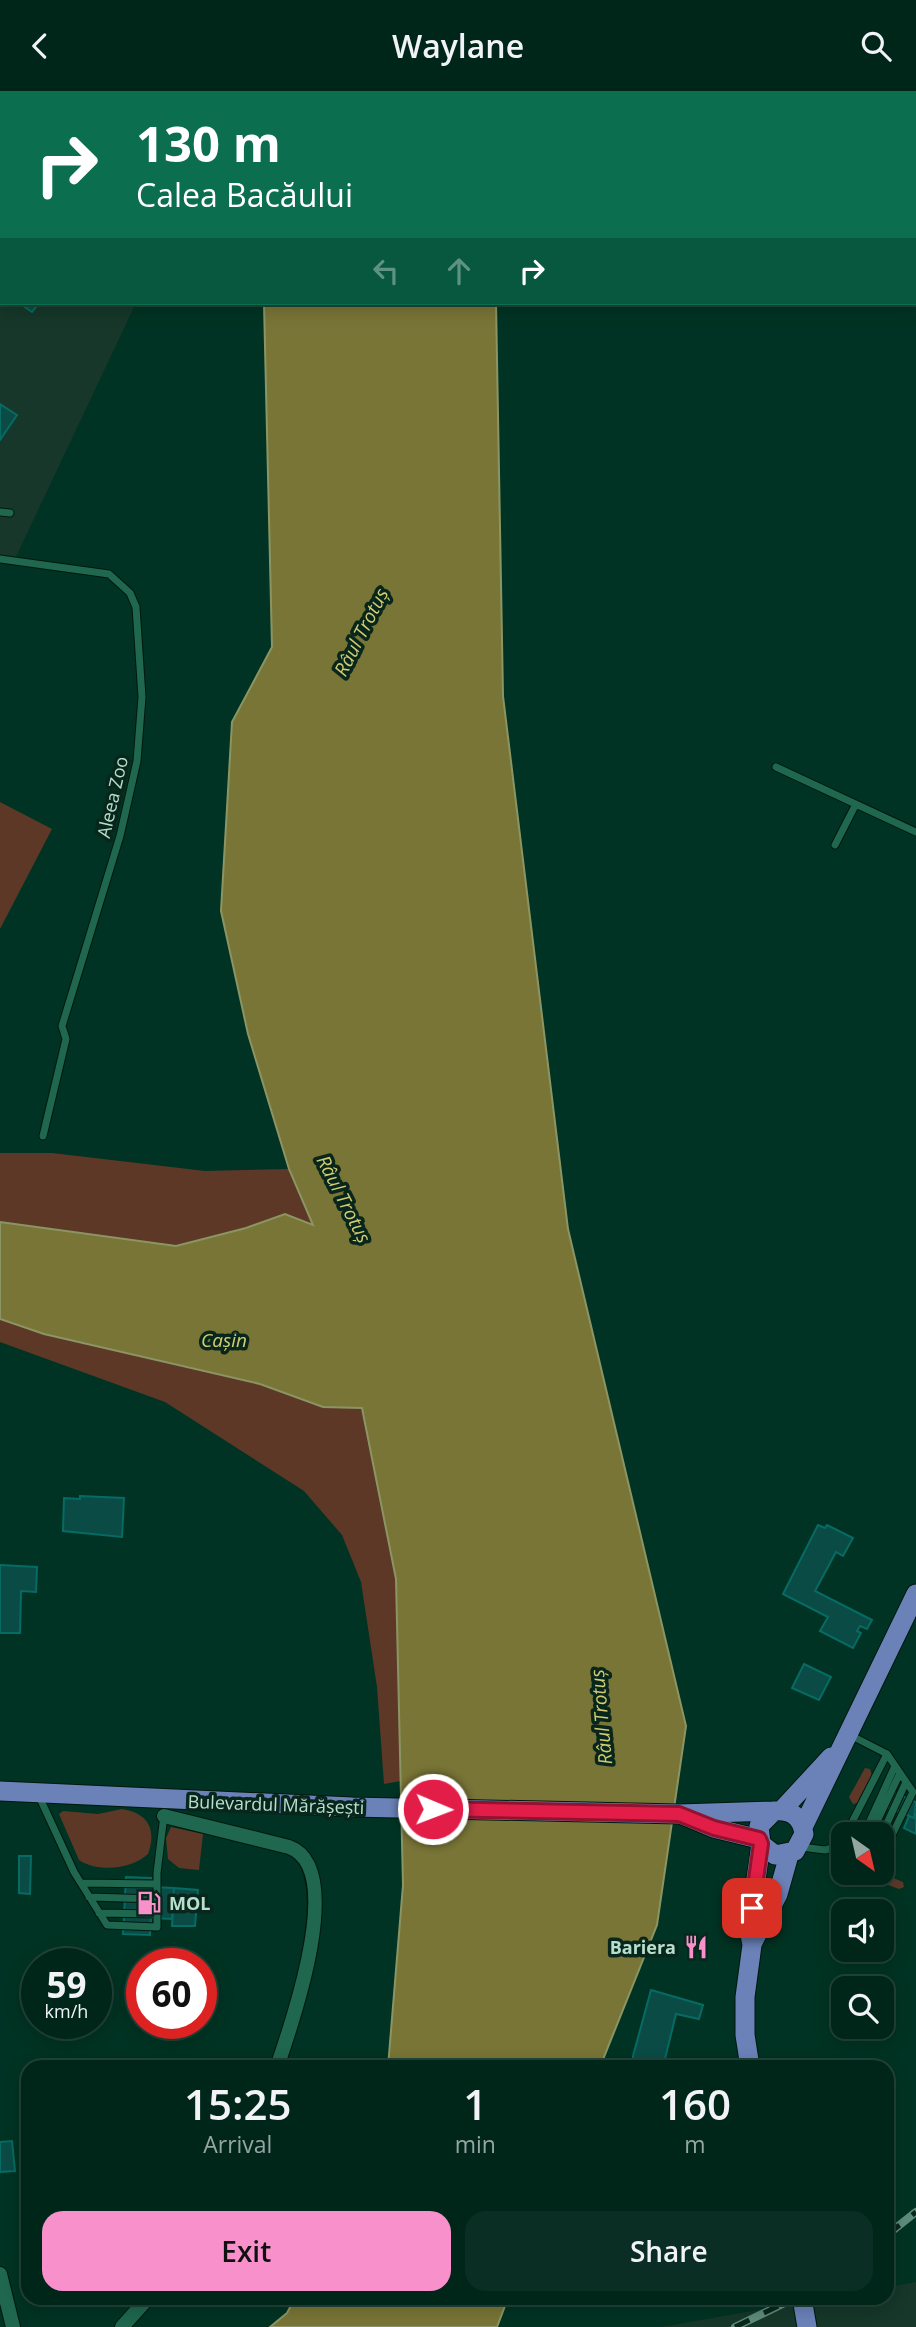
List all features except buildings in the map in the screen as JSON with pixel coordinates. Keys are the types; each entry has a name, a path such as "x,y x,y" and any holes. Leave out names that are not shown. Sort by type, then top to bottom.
{"main road":[{"path":"752,1945 778,1894 803,1827 850,1735 916,1594"},
{"path":"749,2060 745,2035 752,1945 749,1929 762,1820 778,1810 850,1735"},
{"name":"Bulevardul Mărășești","path":"0,1791 166,1808 352,1807 677,1814 778,1810"},
{"path":"778,1810 796,1815 803,1827"},
{"name":"Bulevardul Mărășești","path":"677,1814 760,1841"},
{"path":"760,1841 775,1855 794,1851"},
{"path":"803,2305 807,2327"}],"street":[{"path":"166,1808 289,1847 301,1854 311,1868 315,1894 309,1953 279,2060"},
{"path":"0,2274 13,2327"},
{"path":"122,2327 142,2305"}],"lane":[{"path":"0,512 10,513"},
{"name":"Aleea Zoo","path":"0,559 109,574 130,593 136,607 142,697 137,761 120,836 62,1026 66,1039 43,1136"},
{"path":"776,767 916,832"},
{"path":"835,845 856,804"},
{"path":"850,1735 887,1754 913,1792 894,1831"},
{"path":"852,1822 887,1754"},
{"path":"870,1822 897,1770"},
{"path":"876,1822 897,1770"},
{"path":"38,1793 81,1884 107,1924 157,1927 157,1884 166,1808"},
{"path":"794,1851 831,1848"},
{"path":"81,1884 157,1884"},
{"path":"89,1897 157,1899"},
{"path":"99,1913 157,1914"}],"shaded area":[{"path":"0,305 135,305 14,561 0,559"},
{"path":"0,802 52,829 0,929"},
{"path":"0,1153 52,1153 205,1171 289,1169 314,1225 246,1228 176,1246 0,1222"},
{"path":"0,1319 44,1334 260,1384 323,1407 362,1408 396,1579 401,1781 384,1784 377,1687 361,1582 342,1535 304,1491 165,1402 0,1342"},
{"path":"865,1768 870,1769 872,1776 857,1803 853,1804 849,1797"},
{"path":"122,1809 138,1814 148,1824 151,1830 151,1845 148,1854 133,1863 115,1868 96,1867 79,1860 59,1814 63,1811 98,1814"},
{"path":"171,1827 203,1834 199,1870 179,1868 168,1859 166,1838"},
{"path":"894,1878 903,1882 904,1887 899,1889 888,1885 894,1885"},
{"path":"916,2282 916,2327 661,2327 786,2305 894,2305 894,2286"}],"water":[{"path":"264,305 496,305 503,696 568,1229 686,1726 657,1925 603,2060 389,2060 403,1885 396,1579 362,1408 323,1407 260,1384 44,1334 0,1319 0,1222 176,1246 246,1228 285,1214 313,1225 289,1169 248,1034 221,911 232,722 272,647"},
{"path":"291,2305 505,2305 497,2327 270,2327 287,2313"}],"railway":[{"path":"894,2229 916,2212"},
{"path":"735,2327 781,2305"}],"place":[{"name":"MOL","path":"149,1903"},
{"name":"Bariera","path":"696,1947"}],"route":[{"path":"433,1809 679,1814 714,1828 759,1839 761,1844 752,1908"}],"water label":[{"name":"Râul Trotuș","path":"361,632"},
{"name":"Râul Trotuș","path":"344,1199"},
{"name":"Cașin","path":"224,1340"},
{"name":"Râul Trotuș","path":"601,1717"}]}
